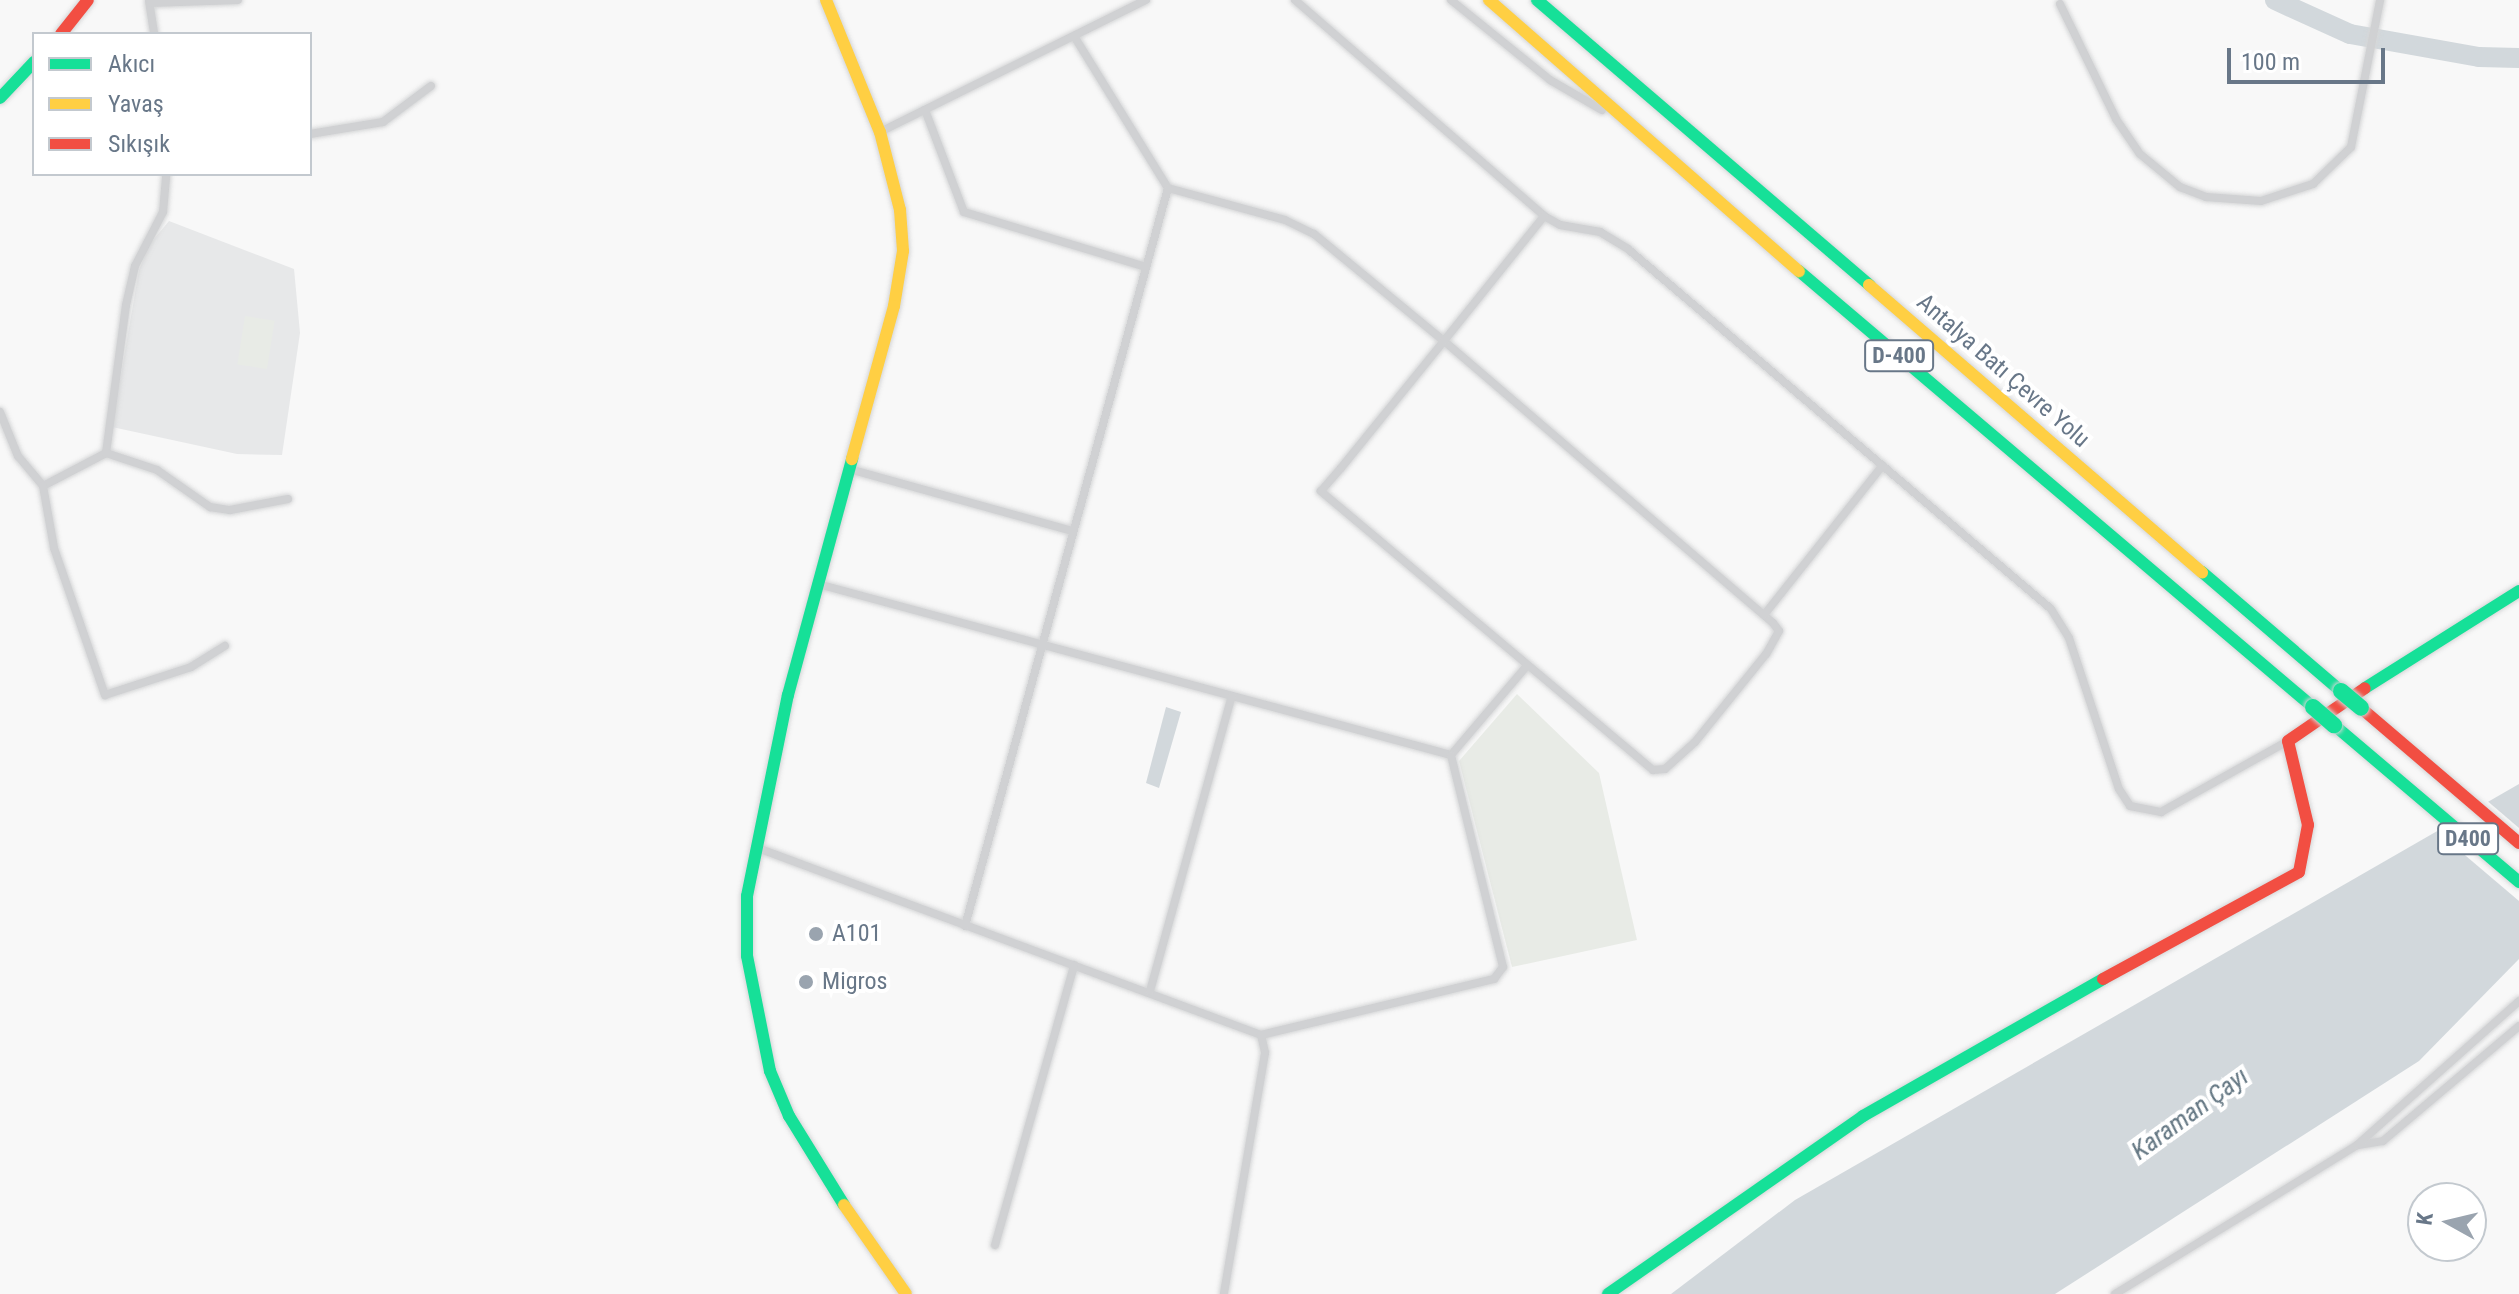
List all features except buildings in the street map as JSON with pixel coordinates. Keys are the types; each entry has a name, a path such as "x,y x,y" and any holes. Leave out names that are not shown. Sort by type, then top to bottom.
{"main road":[{"path":"63,32 88,0"},
{"path":"826,0 880,132 900,210 903,251 894,306 818,584 755,847 747,896 747,956 770,1071 817,1166 906,1294"},
{"name":"D-400","path":"1489,0 1626,124 2313,707"},
{"name":"Antalya Batı Çevre Yolu","path":"1537,0 2519,843"},
{"path":"0,98 32,64"},
{"path":"1608,1294 1863,1116 2144,956 2284,884 2299,872 2308,825 2288,741 2416,652 2519,591"},
{"name":"D400","path":"2313,707 2519,882"}],"street":[{"path":"154,32 150,2 238,0"},
{"path":"880,132 1146,0"},
{"path":"1295,0 1544,216 1560,225 1600,232 1628,249 2051,609 2069,638 2119,789 2130,806 2161,812 2288,741"},
{"path":"1451,0 1550,80 1626,124"},
{"path":"2060,4 2116,119 2140,154 2180,187 2206,197 2261,201 2291,195 2334,168 2351,147 2360,124 2380,0"},
{"path":"1074,36 1168,188 1285,220 1314,234 1444,341 1779,631 1766,654 1695,742 1665,769 1653,770 1526,667 1321,491 1444,341 1544,216"},
{"path":"312,134 383,122 431,86"},
{"path":"925,110 964,212 1146,267"},
{"path":"106,453 126,305 135,266 163,212 166,176"},
{"path":"965,926 1168,188"},
{"path":"0,412 18,456 43,486 54,548 105,695 191,667 225,646"},
{"path":"43,486 106,453 157,470 210,507 230,510 288,499"},
{"path":"1764,615 1883,465"},
{"path":"849,469 1073,531"},
{"path":"818,584 1451,755"},
{"path":"1451,755 1526,667"},
{"path":"1150,991 1232,696"},
{"path":"755,847 1150,991 1261,1035 1494,979 1503,967 1451,755"},
{"path":"995,1245 1074,965"},
{"path":"2115,1294 2357,1145 2519,1001"},
{"path":"2357,1145 2383,1141 2519,1026"},
{"path":"1224,1294 1265,1053 1261,1035"}],"shaded area":[{"path":"169,221 294,269 300,333 282,455 237,454 112,427 139,270 149,245"},
{"path":"245,316 275,321 267,369 237,364"},
{"path":"1517,694 1599,773 1637,940 1512,967 1459,761"}],"water":[{"path":"1166,707 1181,712 1159,788 1146,783"},
{"name":"Karaman Çayı","path":"2519,784 2519,959 2419,1061 2055,1294 1671,1294 1795,1200"}],"pier":[{"path":"2485,799 2519,828 2519,901 2433,828"}],"waterway":[{"path":"2275,0 2350,34 2479,57 2519,58"}],"traffic: fast":[{"path":"1537,0 1869,285"},
{"path":"0,98 32,64"},
{"path":"1799,271 2313,707"},
{"path":"844,1205 789,1116 770,1071 747,956 747,896 788,695 852,459"},
{"path":"2202,572 2341,691"},
{"path":"2365,688 2519,591"},
{"path":"2341,691 2361,708"},
{"path":"2313,707 2334,725"},
{"path":"2334,725 2519,882"},
{"path":"1608,1294 1863,1116 2103,979"}],"traffic: slow":[{"path":"826,0 880,132 900,210 903,251 894,306 852,459"},
{"path":"1489,0 1799,271"},
{"path":"1869,285 2202,572"},
{"path":"844,1205 906,1294"}],"traffic: jam":[{"path":"63,32 88,0"},
{"path":"2103,979 2299,872 2308,825 2288,741 2365,688"},
{"path":"2361,708 2519,843"}],"place":[{"name":"A101","path":"816,934"},
{"name":"Migros","path":"806,982"}]}
